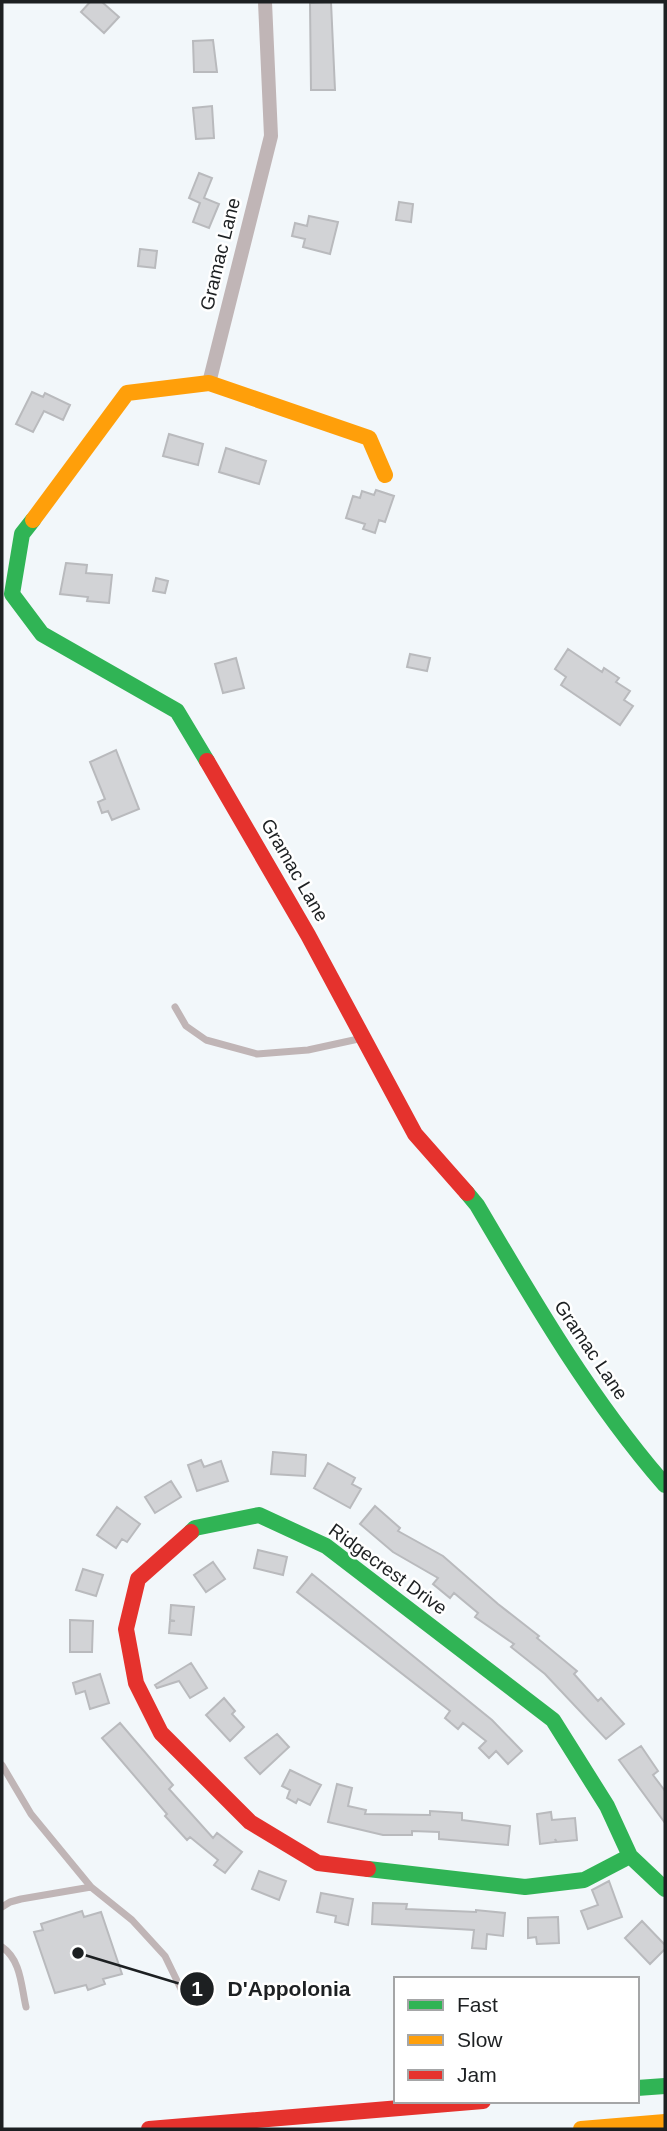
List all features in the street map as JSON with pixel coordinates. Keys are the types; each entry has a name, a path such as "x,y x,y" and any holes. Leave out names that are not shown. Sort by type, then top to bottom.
{"main road":[{"name":"Gramac Lane","path":"386,475 369,438 209,383 127,393 22,534 12,594 42,634 177,711 308,935 415,1134 477,1205 550,1329 633,1448 665,1485"},
{"name":"Ridgecrest Drive","path":"630,1856 584,1880 525,1887 318,1863 250,1822 161,1733 135,1683 127,1629 138,1579 195,1528 259,1514 326,1546 554,1720 607,1806 630,1856 665,1889"},
{"path":"639,2088 665,2086"},
{"path":"149,2129 459,2103"},
{"path":"581,2129 665,2122"}],"street":[{"name":"Gramac Lane","path":"209,383 271,136 265,2"}],"lane":[{"path":"175,1007 186,1026 206,1040 257,1054 308,1051 364,1038"},
{"path":"2,1765 31,1814 91,1887 132,1920 165,1956 181,1989"},
{"path":"2,1907 21,1899 91,1887"},
{"path":"2,1947 18,1965 26,2007"}],"building":[{"path":"90,2 102,2 119,17 104,33 81,12"},
{"path":"331,2 335,90 311,90 310,3"},
{"path":"213,40 217,72 194,72 193,41"},
{"path":"212,106 214,138 196,139 193,108"},
{"path":"199,173 212,178 204,198 219,204 209,228 193,222 200,203 189,198"},
{"path":"399,202 413,204 411,222 396,220"},
{"path":"309,216 338,222 330,254 303,247 305,239 292,236 295,223 307,226"},
{"path":"140,249 157,251 155,268 138,266"},
{"path":"32,392 43,397 45,393 70,405 63,420 44,411 33,432 16,424"},
{"path":"169,434 203,444 198,465 163,456"},
{"path":"226,448 266,461 259,484 219,472"},
{"path":"376,490 394,496 385,522 379,520 375,533 363,529 365,524 346,518 353,496 360,498 362,491 374,495"},
{"path":"66,563 87,565 86,573 112,575 109,603 87,601 88,597 60,594"},
{"path":"156,578 168,581 165,593 153,591"},
{"path":"568,649 602,672 604,668 619,678 616,682 630,691 624,700 633,706 620,725 561,685 566,677 555,669"},
{"path":"410,654 430,658 427,671 407,667"},
{"path":"236,658 244,688 223,693 215,664"},
{"path":"116,750 139,809 112,820 108,811 102,813 98,802 105,799 90,762"},
{"path":"273,1452 306,1455 305,1476 271,1474"},
{"path":"201,1460 204,1467 221,1461 228,1481 197,1491 188,1465"},
{"path":"328,1463 355,1478 352,1484 361,1489 350,1508 314,1488"},
{"path":"171,1481 181,1497 155,1513 145,1497"},
{"path":"375,1506 400,1528 398,1531 443,1556 539,1636 537,1638 577,1671 574,1674 598,1701 601,1698 624,1724 606,1739 545,1674 511,1647 514,1644 475,1617 478,1613 454,1593 450,1598 433,1584 438,1578 393,1552 360,1524"},
{"path":"117,1507 140,1524 127,1542 122,1539 116,1548 97,1535"},
{"path":"258,1550 287,1557 283,1575 254,1568"},
{"path":"213,1562 225,1579 206,1592 194,1575"},
{"path":"83,1569 103,1575 96,1596 76,1590"},
{"path":"312,1574 492,1720 522,1751 508,1764 496,1751 489,1758 479,1748 486,1741 463,1723 458,1729 445,1718 450,1711 297,1592"},
{"path":"171,1605 194,1607 191,1635 169,1633 170,1621 175,1621 170,1620"},
{"path":"70,1620 93,1621 92,1652 70,1652"},
{"path":"191,1663 207,1688 190,1698 179,1681 157,1688 155,1685"},
{"path":"100,1674 109,1703 90,1709 85,1691 76,1694 73,1683"},
{"path":"224,1698 235,1711 232,1714 244,1727 230,1741 206,1715"},
{"path":"120,1723 173,1785 169,1789 213,1838 217,1833 242,1852 225,1873 214,1865 218,1860 190,1837 187,1840 165,1816 167,1814 102,1738"},
{"path":"277,1734 289,1747 260,1774 245,1758"},
{"path":"641,1746 658,1771 653,1775 665,1791 665,1823 619,1760"},
{"path":"290,1770 321,1785 310,1805 298,1799 296,1803 287,1798 290,1790 282,1786"},
{"path":"337,1784 352,1788 348,1806 366,1810 365,1814 430,1815 430,1811 462,1813 462,1820 510,1826 508,1845 439,1839 439,1832 412,1831 412,1835 383,1835 328,1822"},
{"path":"551,1812 552,1820 575,1818 577,1840 557,1842 555,1839 556,1842 540,1844 537,1814"},
{"path":"259,1871 286,1881 279,1900 252,1889"},
{"path":"609,1881 622,1917 588,1929 581,1911 598,1905 592,1890"},
{"path":"321,1893 353,1899 348,1925 335,1922 336,1916 317,1912"},
{"path":"373,1903 407,1904 406,1909 505,1913 503,1936 487,1934 486,1949 472,1948 474,1930 372,1924"},
{"path":"82,1911 84,1917 101,1912 122,1974 103,1979 105,1984 88,1990 86,1985 55,1993 34,1932 43,1930 41,1924"},
{"path":"558,1917 559,1943 537,1944 536,1937 528,1938 528,1918"},
{"path":"642,1921 665,1945 665,1949 650,1964 625,1938"}],"traffic: fast":[{"path":"33,520 22,534 12,594 42,634 177,711 207,761"},
{"path":"467,1193 588,1385 665,1485"},
{"path":"191,1532 195,1528 259,1515 326,1546 553,1720 607,1806 630,1856 665,1889"},
{"path":"368,1869 525,1887 584,1880 630,1856"},
{"path":"639,2088 665,2086"}],"traffic: slow":[{"path":"33,520 127,393 209,383 369,438 385,475"},
{"path":"581,2129 665,2122"}],"traffic: jam":[{"path":"207,761 308,935 415,1134 467,1193"},
{"path":"191,1532 138,1579 126,1629 136,1683 161,1733 250,1822 318,1863 368,1869"},
{"path":"149,2129 459,2103"}],"place":[{"name":"D'Appolonia","path":"78,1953"}]}
